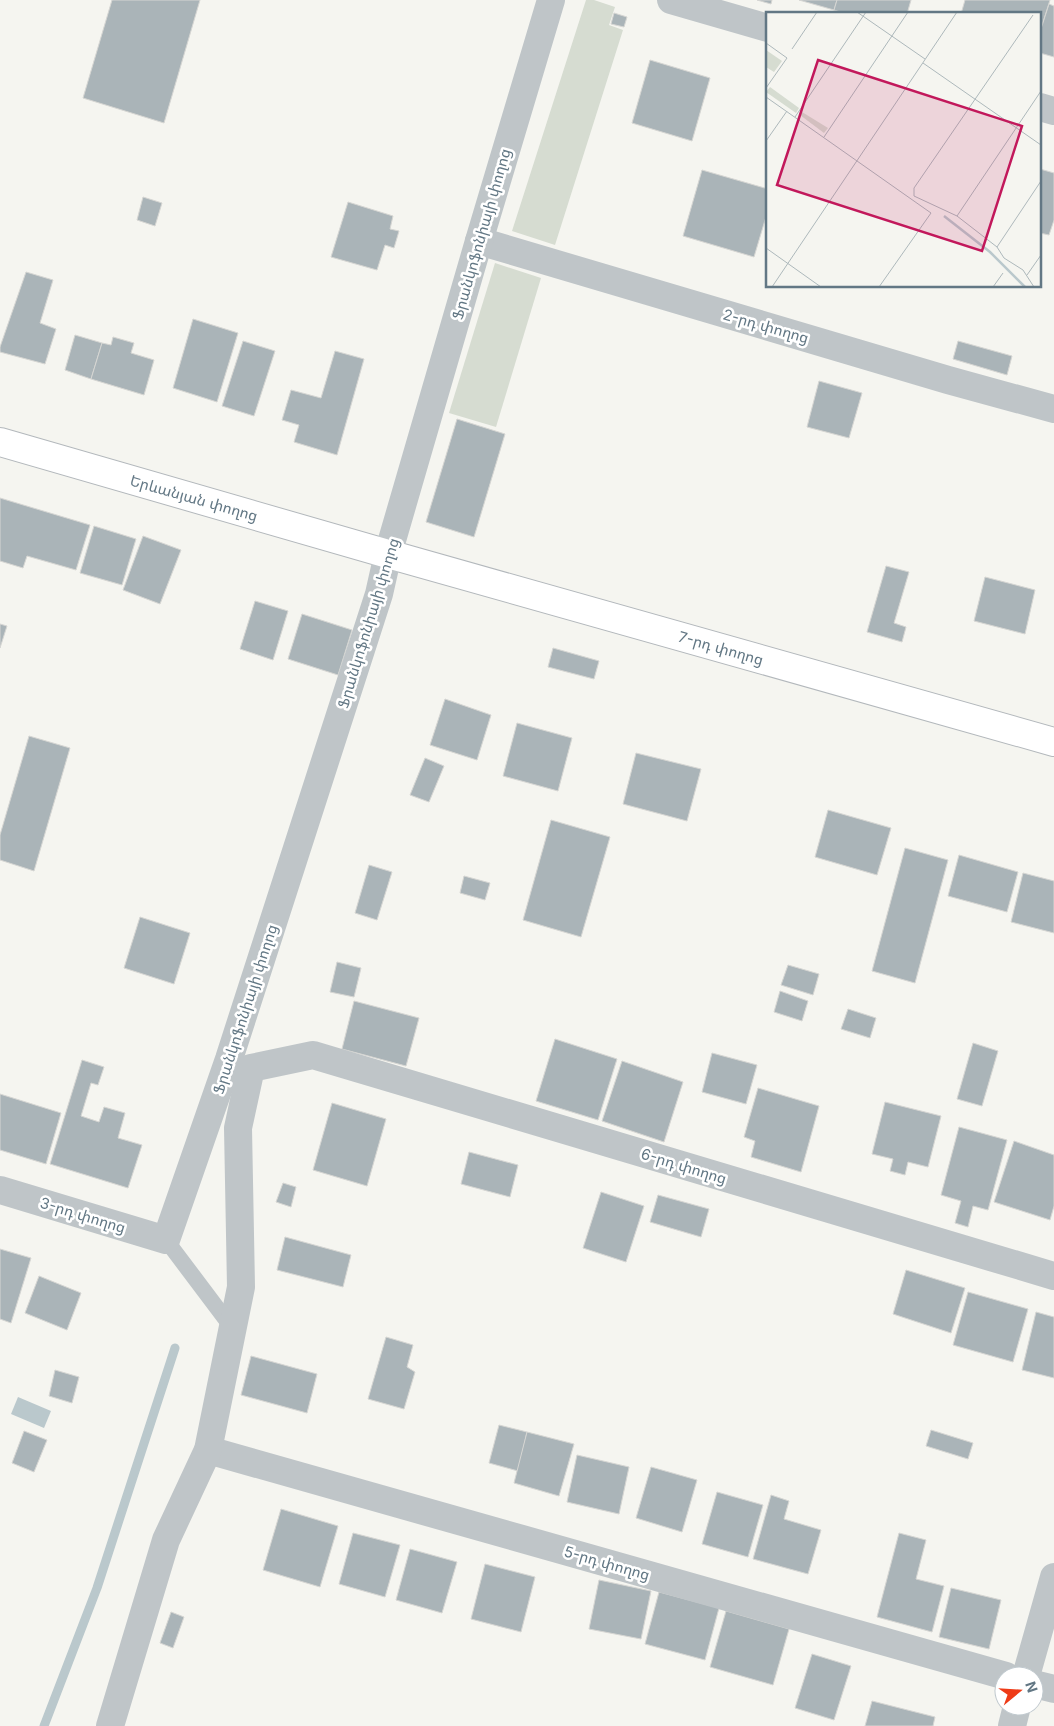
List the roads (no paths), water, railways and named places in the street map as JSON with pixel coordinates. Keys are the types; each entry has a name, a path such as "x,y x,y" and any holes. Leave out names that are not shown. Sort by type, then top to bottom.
{"main road":[{"name":"Երևանյան փողոց","path":"0,442 388,554"},
{"name":"7-րդ փողոց","path":"388,554 1054,742"}],"street":[{"name":"Ֆրանկոֆոնիայի փողոց","path":"166,1240 240,1064 551,0"},
{"path":"670,0 766,27"},
{"name":"2-րդ փողոց","path":"479,241 948,380 1054,409"},
{"name":"6-րդ փողոց","path":"240,1064 313,1055 1054,1276"},
{"path":"110,1726 166,1540 208,1450 233,1329 241,1288 238,1128 240,1064"},
{"name":"3-րդ փողոց","path":"0,1190 166,1240"},
{"name":"5-րդ փողոց","path":"208,1450 994,1673"},
{"path":"1029,1666 1054,1577"}],"lane":[{"path":"166,1240 233,1329"}],"waterway":[{"path":"44,1726 97,1588 175,1348"}]}
